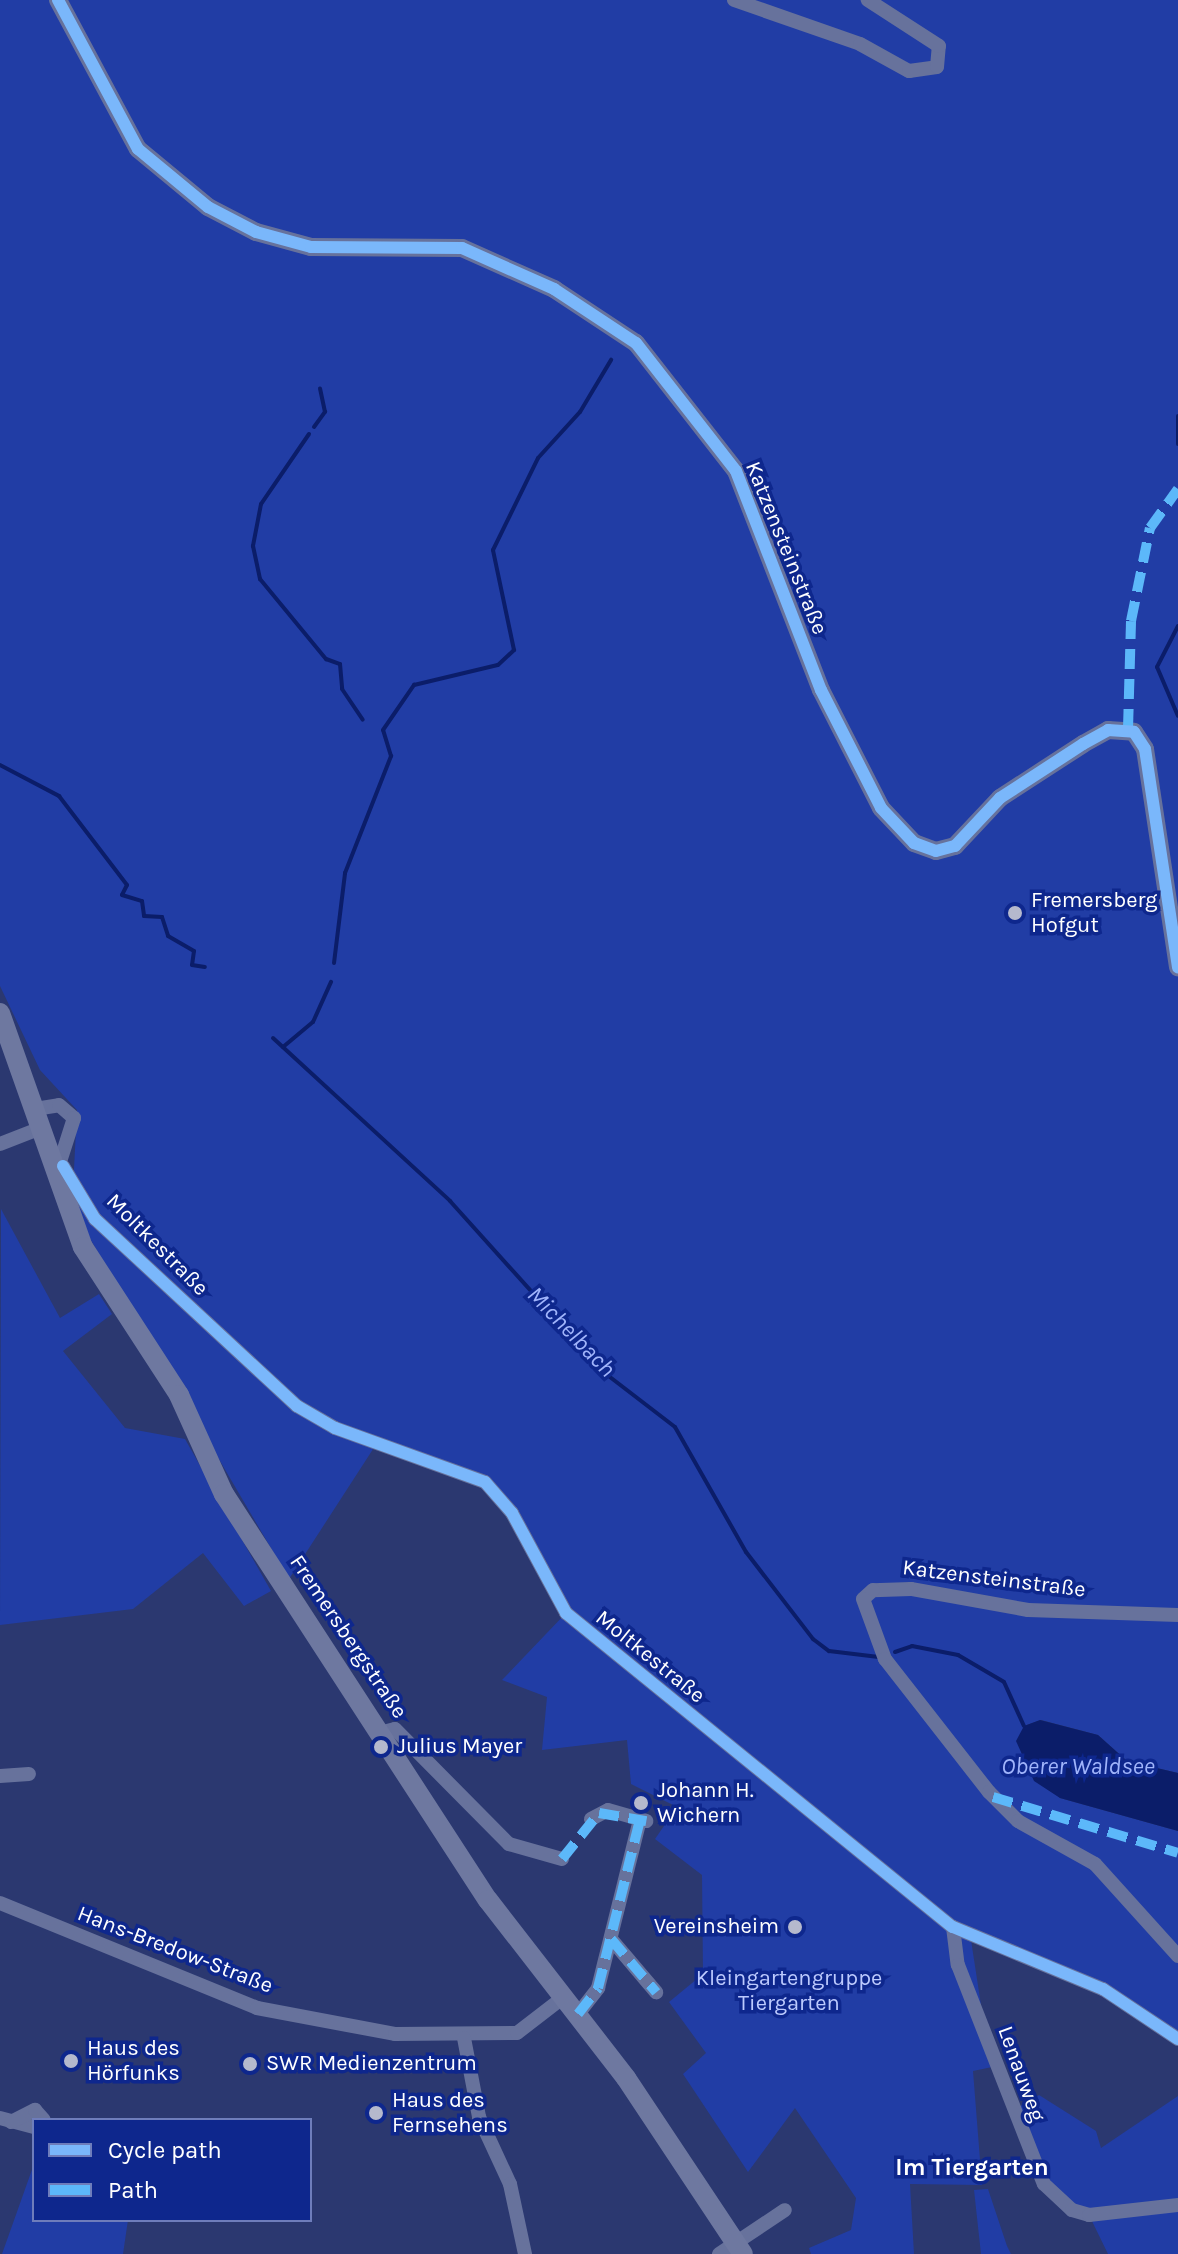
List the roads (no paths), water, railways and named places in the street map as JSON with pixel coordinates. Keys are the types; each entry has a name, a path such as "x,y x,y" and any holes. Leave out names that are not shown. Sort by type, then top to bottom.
{"main road":[{"name":"Fremersbergstraße","path":"0,1013 83,1247 179,1395 224,1494 383,1732 488,1900 565,1996 741,2249"}],"street":[{"name":"Katzensteinstraße","path":"58,0 138,149 208,207 256,232 311,247 462,248 554,289 636,343 736,471 821,690 881,808 914,843 936,851 955,846 1000,798 1083,744 1108,730 1134,732 1145,749 1178,968"},
{"path":"734,0 860,44 909,71 937,67 939,46 868,0"},
{"path":"0,1144 59,1105 74,1118 58,1170"},
{"name":"Moltkestraße","path":"58,1170 95,1219 297,1406 335,1428 485,1482 512,1513 566,1613 953,1927 1103,1989 1178,2039"},
{"name":"Katzensteinstraße","path":"1178,1615 1028,1610 911,1589 873,1590 863,1599 891,1668 993,1797 1018,1821 1077,1849 1178,1956"},
{"path":"383,1732 395,1729 509,1844 562,1859"},
{"path":"0,1776 29,1774"},
{"path":"578,2014 598,1988 643,1820 608,1810 591,1819"},
{"name":"Hans-Bredow-Straße","path":"0,1903 257,2008 395,2034 464,2038 517,2033 565,1996"},
{"name":"Lenauweg","path":"953,1927 958,1965 1044,2184 1072,2210 1089,2215 1178,2205"},
{"path":"611,1939 656,1992"},
{"path":"464,2038 479,2117 510,2184 525,2254"},
{"path":"5,2120 35,2110 42,2118"},
{"path":"5,2120 32,2127"},
{"path":"719,2254 741,2249 785,2210"}],"water":[{"name":"Oberer Waldsee","path":"1040,1720 1098,1735 1127,1761 1178,1773 1178,1831 1060,1798 1034,1781 1016,1741 1024,1726"}],"waterway":[{"path":"334,963 345,873 391,756 383,730 414,685 498,665 514,650 493,550 538,458 580,412 611,360"},
{"path":"314,427 325,412 320,389"},
{"path":"1178,416 1178,444"},
{"path":"309,434 261,504 253,546 260,579 326,659 340,664 342,689 363,720"},
{"path":"1178,626 1157,667 1178,716"},
{"name":"Michelbach","path":"0,765 59,796 127,885 122,895 142,901 144,916 162,917 168,936 194,951 192,965 205,967"},
{"path":"283,1047 313,1022 331,982"},
{"name":"Michelbach","path":"273,1038 450,1201 606,1374 675,1427 746,1552 813,1639 829,1651 879,1657"},
{"name":"Michelbach","path":"895,1652 912,1646 958,1655 1004,1682 1024,1726"}],"place":[{"name":"Fremersberg Hofgut","path":"1015,913"},
{"name":"Julius Mayer","path":"381,1747"},
{"name":"Johann H. Wichern","path":"641,1803"},
{"name":"Vereinsheim","path":"795,1927"},
{"name":"Haus des Hörfunks","path":"71,2061"},
{"name":"SWR Medienzentrum","path":"250,2064"},
{"name":"Haus des Fernsehens","path":"376,2113"}],"district":[{"name":"Im Tiergarten","path":"972,2168"}],"park label":[{"name":"Kleingartengruppe Tiergarten","path":"789,1990"}]}
